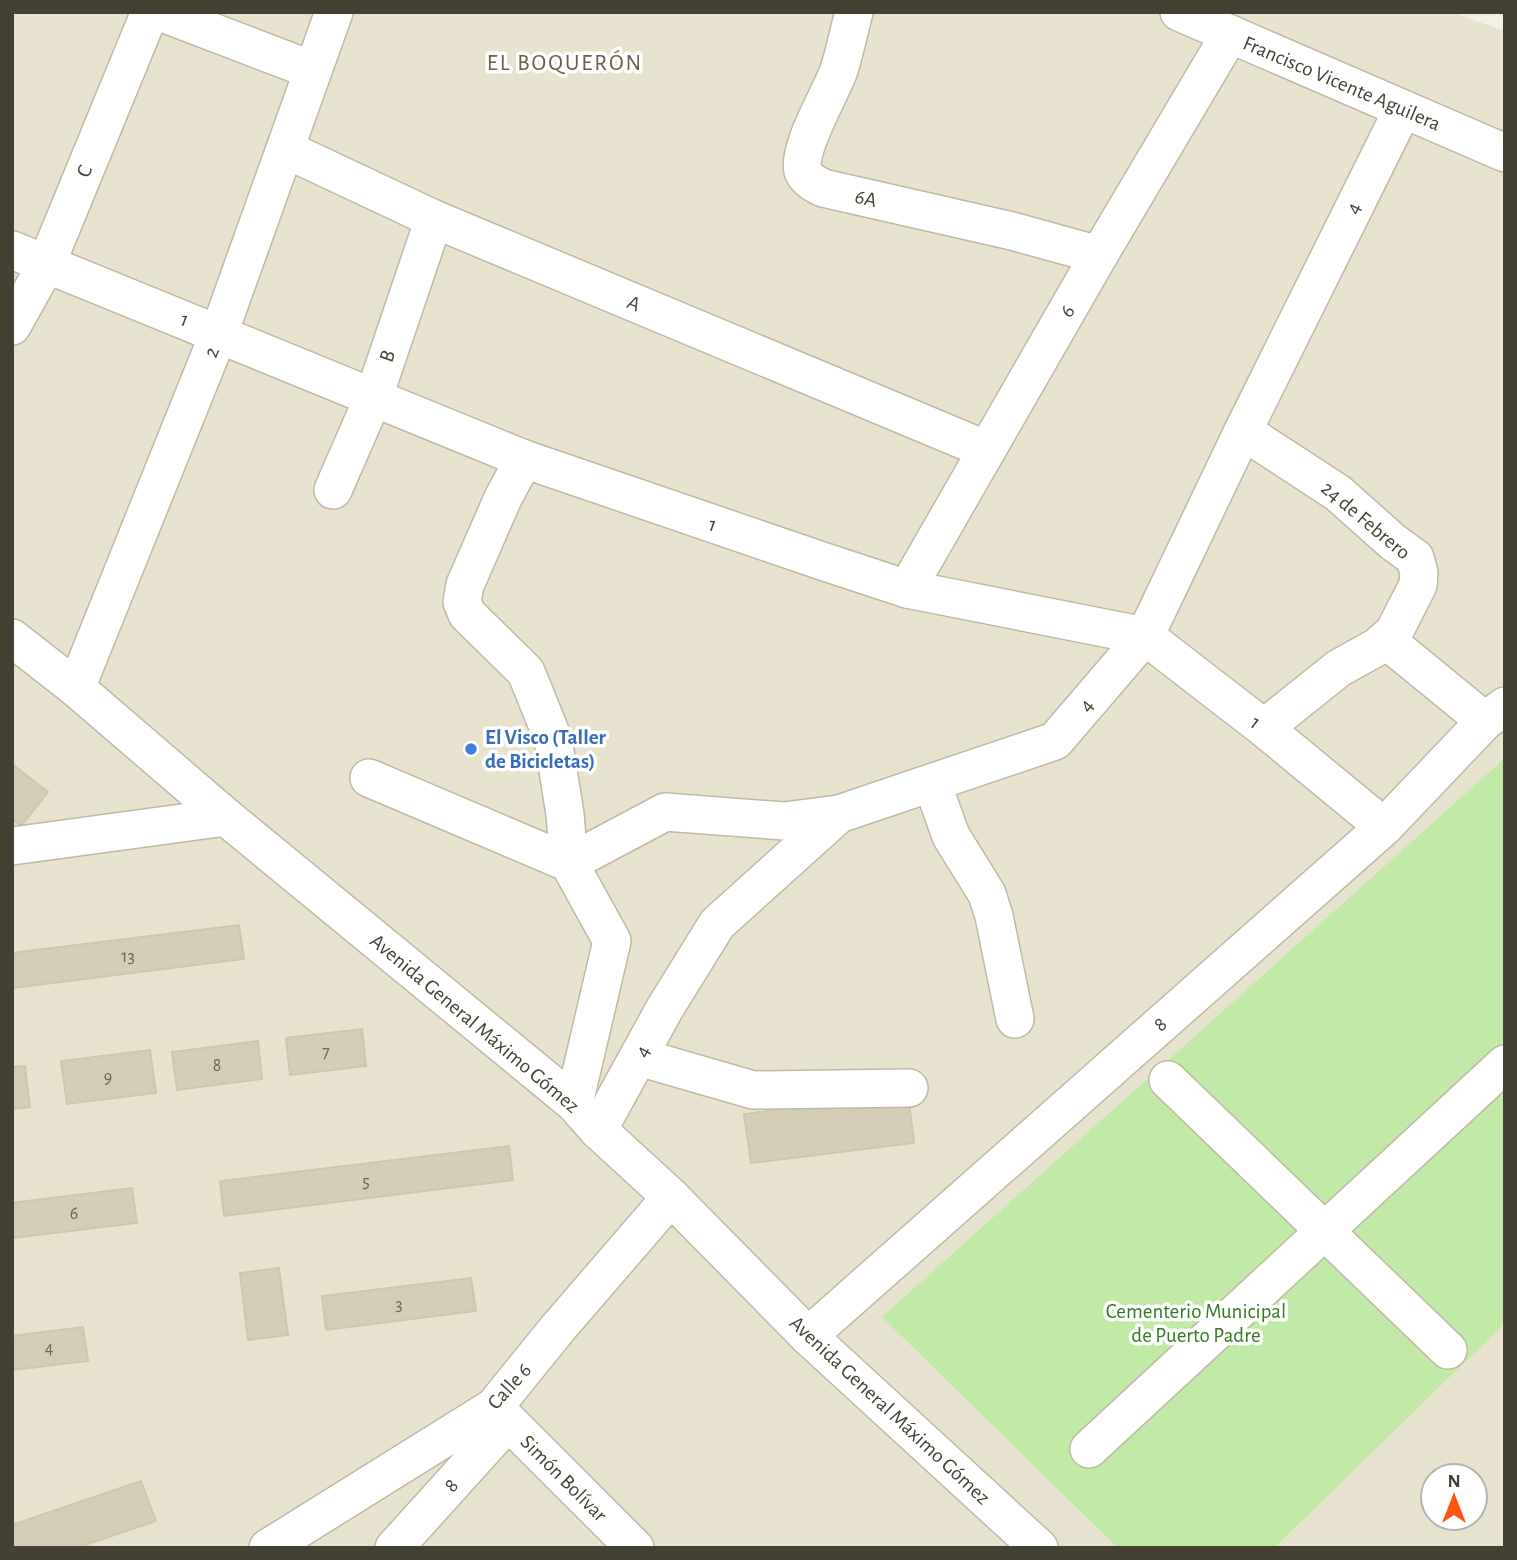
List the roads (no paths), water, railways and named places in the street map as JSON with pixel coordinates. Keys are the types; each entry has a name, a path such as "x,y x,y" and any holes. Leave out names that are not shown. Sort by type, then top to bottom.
{"street":[{"name":"C","path":"12,326 46,265 150,12"},
{"path":"160,12 312,70"},
{"name":"2","path":"76,688 219,333 334,12"},
{"name":"6A","path":"855,12 839,70 808,142 803,173 811,182 823,188 1012,232 1099,256"},
{"name":"Francisco Vicente Aguilera","path":"1179,12 1505,153"},
{"name":"6","path":"907,589 1230,34"},
{"name":"4","path":"586,1116 639,1057 665,1008 717,924 838,814 1055,741 1145,636 1242,431 1403,109"},
{"name":"A","path":"285,149 434,219 987,450"},
{"name":"B","path":"333,490 374,396 434,219"},
{"name":"1","path":"12,250 524,459 907,589 1145,636 1264,728 1384,827"},
{"name":"24 de Febrero","path":"1242,431 1338,493 1415,558 1419,573 1418,585 1394,632 1386,640"},
{"path":"524,459 503,498 465,585 462,602 467,614 526,672 531,683 553,739 565,814 569,863 612,941 586,1116"},
{"name":"Avenida General Máximo Gómez","path":"12,638 76,688 226,817 586,1116 671,1197 808,1336 1039,1548"},
{"path":"1264,728 1339,668 1386,640 1495,713"},
{"name":"8","path":"808,1336 1384,827 1495,713"},
{"path":"369,778 569,863"},
{"path":"932,783 951,836 987,894 1016,1019"},
{"path":"569,863 665,812 784,821 838,814"},
{"path":"12,846 226,817"},
{"path":"639,1057 753,1090 909,1088"},
{"path":"1089,1448 1505,1064"},
{"path":"1168,1080 1448,1350"},
{"name":"Calle 6","path":"268,1548 501,1415 558,1328 671,1197"},
{"name":"8","path":"394,1548 501,1415"},
{"name":"Simón Bolívar","path":"501,1415 635,1548"}],"place":[{"name":"El Visco (Taller de Bicicletas)","path":"471,749"}],"district":[{"name":"EL BOQUERÓN","path":"565,62"}],"park label":[{"name":"Cementerio Municipal de Puerto Padre","path":"1196,1323"}]}
